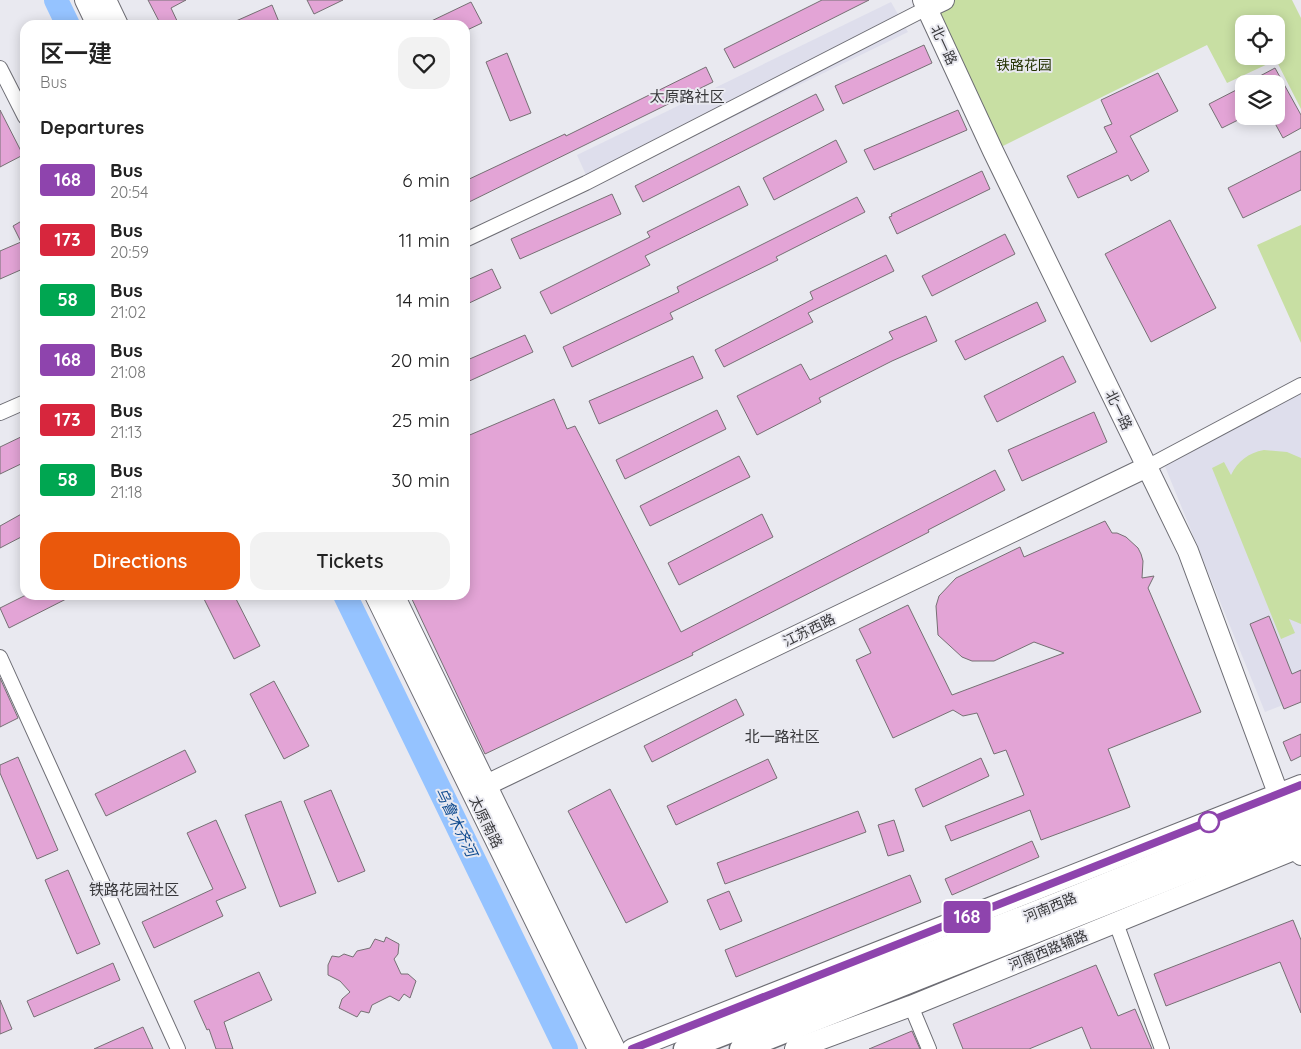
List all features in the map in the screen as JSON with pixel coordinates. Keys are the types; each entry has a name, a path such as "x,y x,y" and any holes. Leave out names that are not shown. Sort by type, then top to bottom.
{"main road":[{"name":"河南西路","path":"686,1049 1070,898 1295,827"},
{"name":"河南西路","path":"741,1049 1295,827"}],"street":[{"path":"85,0 95,20"},
{"path":"106,0 116,20"},
{"path":"470,238 586,183 931,3"},
{"name":"北一路","path":"931,3 993,151 1188,552 1295,827"},
{"path":"0,68 20,107"},
{"path":"1147,467 1301,385"},
{"path":"0,414 20,404"},
{"name":"江苏西路","path":"479,789 1147,467"},
{"name":"太原南路","path":"378,600 479,789 598,1049"},
{"path":"396,600 479,789 615,1049"},
{"path":"0,657 178,1049"},
{"name":"河南西路辅路","path":"1295,827 1301,785"},
{"name":"河南西路辅路","path":"795,1049 911,1006 1116,923 1295,827"},
{"name":"河南西路辅路","path":"632,1049 1295,827"},
{"path":"1116,923 1162,1049"},
{"path":"911,1006 929,1049"}],"shaded area":[{"path":"891,2 908,32 591,186 577,155"},
{"path":"1301,385 1301,698 1265,712 1162,459"}],"green space":[{"name":"铁路花园","path":"944,0 1292,0 1301,18 1301,109 1279,65 1285,65 1285,15 1235,15 1235,65 1265,65 1244,75 1235,75 1235,79 1227,83 1207,45 993,151 927,8"},
{"path":"1301,225 1301,343 1257,245"},
{"path":"1264,450 1287,452 1301,458 1301,624 1289,619 1295,633 1281,639 1212,468 1224,462 1231,475 1244,458"}],"building":[{"path":"148,0 186,0 171,8 177,20 158,20"},
{"path":"307,0 343,0 314,14"},
{"path":"822,0 869,0 734,68 724,49"},
{"path":"471,2 482,23 470,29 470,20 433,20"},
{"path":"272,5 278,20 238,20"},
{"path":"924,45 932,63 843,104 835,86"},
{"path":"507,53 531,113 510,121 486,62"},
{"path":"706,67 713,82 470,202 470,179 565,134 566,136"},
{"path":"1275,68 1279,75 1262,75"},
{"path":"1158,73 1178,111 1130,136 1149,171 1131,181 1128,175 1078,198 1067,176 1117,152 1104,127 1112,124 1101,100"},
{"path":"1285,86 1301,115 1301,128 1283,138 1276,125 1285,125"},
{"path":"1235,91 1235,122 1222,128 1209,104"},
{"path":"816,94 824,110 643,202 635,186"},
{"path":"0,110 20,149 20,157 0,167"},
{"path":"958,110 967,130 874,170 864,150"},
{"path":"836,140 847,162 774,200 763,178"},
{"path":"1301,151 1301,190 1243,218 1228,188"},
{"path":"982,171 990,189 897,234 889,217 892,216 891,214"},
{"path":"739,186 748,205 645,256 650,265 551,314 540,292 650,237 647,232"},
{"path":"612,194 621,214 520,259 511,239"},
{"path":"857,197 865,212 776,257 778,260 670,313 673,319 572,367 563,347 679,292 677,287"},
{"path":"1170,220 1216,308 1151,342 1105,254"},
{"path":"20,222 20,240 13,226"},
{"path":"1005,234 1015,254 932,296 922,276"},
{"path":"20,242 20,270 0,279 0,251"},
{"path":"886,255 894,271 808,313 813,322 724,367 715,350 813,299 810,292"},
{"path":"492,269 501,288 470,303 470,279"},
{"path":"1037,302 1046,321 965,360 955,341"},
{"path":"926,316 937,341 892,361 819,398 821,402 757,435 737,396 801,364 810,380 893,339 889,332"},
{"path":"525,335 533,352 470,381 470,359"},
{"path":"693,356 703,378 599,424 589,401"},
{"path":"1063,356 1076,382 997,422 984,396"},
{"path":"554,399 567,429 575,426 681,632 995,470 1005,490 928,530 929,532 692,653 693,655 485,754 412,600 470,600 470,435"},
{"path":"717,410 726,429 625,479 616,460"},
{"path":"1094,412 1107,442 1022,481 1008,450"},
{"path":"20,437 20,464 0,474 0,447"},
{"path":"739,456 750,477 650,526 640,506"},
{"path":"762,514 773,537 679,585 668,563"},
{"path":"20,515 20,538 0,548 0,526"},
{"path":"1105,521 1112,533 1126,537 1138,548 1143,561 1142,578 1154,576 1148,588 1201,712 1108,749 1130,807 1041,840 1030,810 951,841 945,826 1024,795 1006,750 994,754 977,713 963,716 953,710 893,738 856,660 871,653 859,629 908,605 952,695 1064,653 1034,642 994,661 972,661 962,657 938,635 936,606 939,596 956,578 1020,547 1024,557"},
{"path":"20,598 20,600 64,600 9,628 0,608"},
{"path":"204,600 237,600 260,646 234,659"},
{"path":"1269,616 1292,674 1301,670 1301,702 1284,709 1250,624"},
{"path":"0,678 18,718 0,727"},
{"path":"274,681 309,746 284,759 250,694"},
{"path":"736,699 744,715 652,762 644,746"},
{"path":"1301,734 1301,756 1291,761 1283,742"},
{"path":"185,750 196,772 106,816 95,794"},
{"path":"18,757 58,850 37,859 0,773 0,765"},
{"path":"981,758 989,776 923,807 915,789"},
{"path":"768,759 777,778 676,825 667,806"},
{"path":"610,789 668,902 626,923 568,811"},
{"path":"331,790 365,871 338,882 304,801"},
{"path":"281,801 316,893 280,907 245,815"},
{"path":"858,811 866,832 725,884 717,863"},
{"path":"216,820 246,888 216,901 223,916 154,948 142,922 213,889 187,833"},
{"path":"894,820 904,851 888,856 878,825"},
{"path":"1032,841 1039,857 952,895 945,879"},
{"path":"68,870 100,944 77,954 45,880"},
{"path":"910,875 921,902 736,977 725,950"},
{"path":"729,891 742,921 720,930 707,900"},
{"path":"1293,920 1301,940 1301,1013 1280,962 1166,1006 1154,974"},
{"path":"386,937 399,944 398,954 394,959 401,974 408,974 416,981 410,998 404,994 399,1001 390,996 372,1005 369,1013 361,1011 357,1017 339,1008 342,999 350,992 340,981 328,975 328,965 332,956 339,957 344,954 353,957 357,951 370,948 375,939 384,942"},
{"path":"113,963 120,980 34,1017 27,1001"},
{"path":"1096,965 1118,1016 1135,1009 1152,1049 1091,1049 1082,1027 1029,1049 963,1049 953,1024"},
{"path":"259,972 272,1000 224,1022 233,1049 216,1049 209,1029 207,1030 194,1001"},
{"path":"0,1000 12,1029 0,1034"},
{"path":"143,1027 153,1049 94,1049"},
{"path":"912,1031 920,1049 869,1049"}],"waterway":[{"name":"乌鲁木齐河","path":"56,0 66,20"},
{"name":"乌鲁木齐河","path":"347,600 566,1049"}],"bus line":[{"name":"168","path":"632,1049 1301,785"}],"district":[{"name":"太原路社区","path":"687,97"},
{"name":"北一路社区","path":"782,737"},
{"name":"铁路花园社区","path":"134,890"}]}
